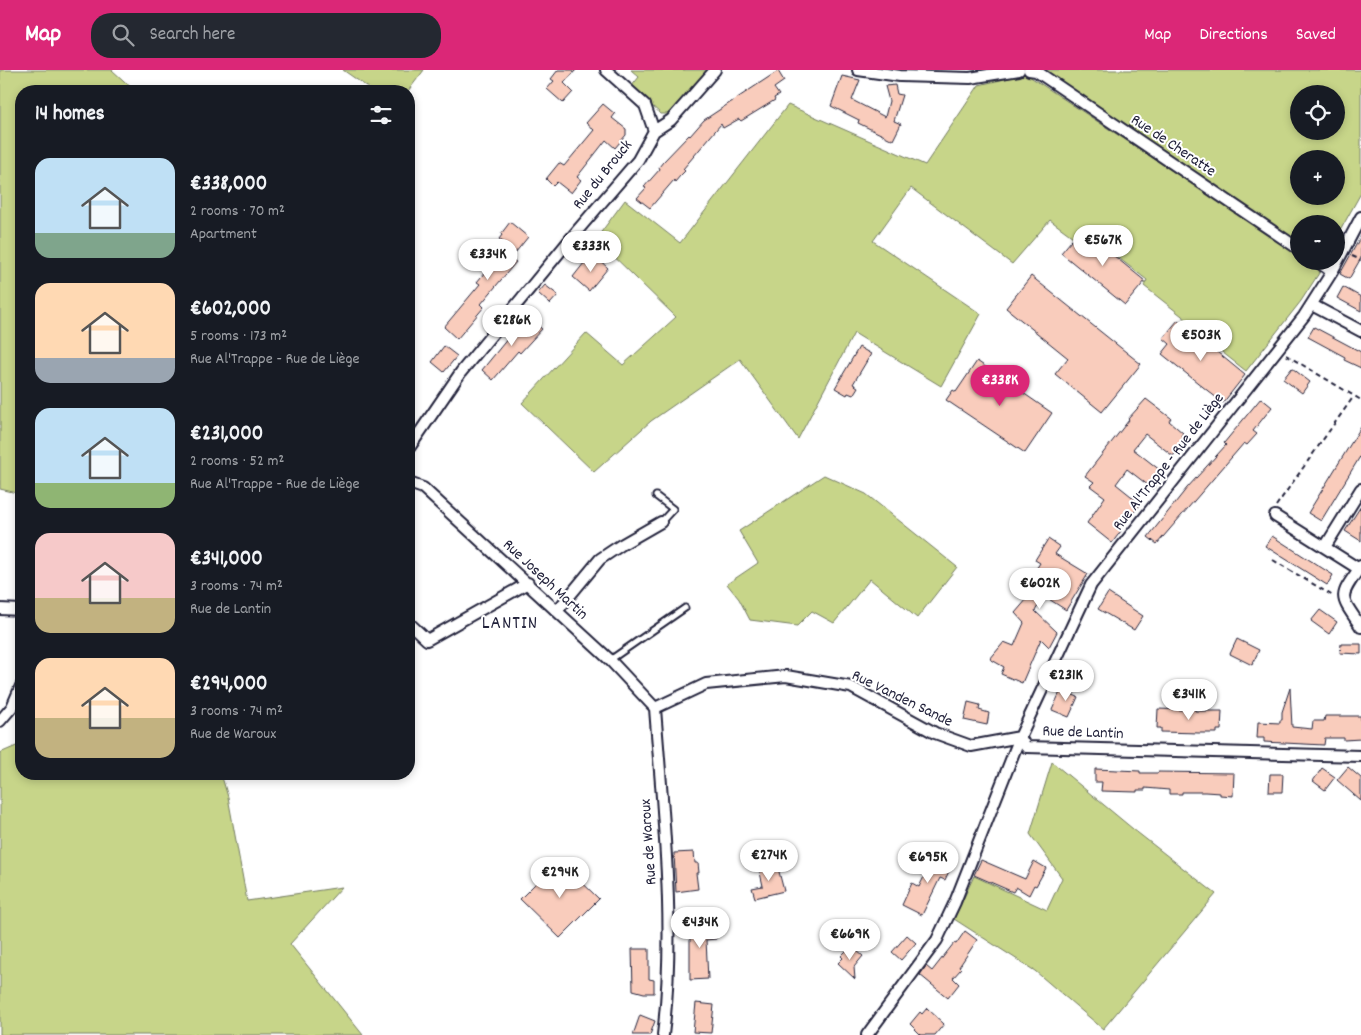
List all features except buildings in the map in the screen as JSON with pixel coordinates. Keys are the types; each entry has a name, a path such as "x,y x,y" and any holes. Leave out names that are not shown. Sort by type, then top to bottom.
{"street":[{"path":"606,70 644,105 654,131"},
{"name":"Rue du Brouck","path":"415,439 461,372 638,160 654,131 671,120 715,70"},
{"path":"858,70 900,76 970,78 1018,70"},
{"name":"Rue de Cheratte","path":"1030,70 1036,71 1290,243"},
{"name":"Rue Al'Trappe - Rue de Liège","path":"867,1035 937,940 966,876 1020,738 1091,585 1312,305 1361,217"},
{"path":"1312,305 1361,331"},
{"name":"Rue Joseph Martin","path":"415,485 423,488 610,660 655,708"},
{"path":"1325,547 1361,488"},
{"path":"1275,516 1360,567 1344,591 1343,596 1344,602 1361,626"},
{"path":"557,611 600,560 621,545 661,522"},
{"path":"415,629 427,640 528,584"},
{"path":"0,609 15,610"},
{"name":"Rue Vanden Sande","path":"655,708 706,684 786,676 851,687 935,734 971,746 1020,738"},
{"path":"0,721 12,707 15,700"},
{"name":"Rue de Waroux","path":"655,708 667,879 667,1000 663,1035"},
{"name":"Rue de Lantin","path":"1020,738 1026,747 1361,756"}],"lane":[{"path":"656,496 674,509 661,522"},
{"path":"610,660 685,608"}],"path":[{"path":"1277,350 1361,400"},
{"path":"1275,516 1274,509 1279,501 1354,396"},
{"path":"1274,560 1329,595 1343,596"}],"green space":[{"path":"0,70 112,70 128,85 15,85 15,493 0,489"},
{"path":"343,70 424,70 413,85 364,85"},
{"path":"631,70 709,70 674,110 667,114 661,114 631,87 639,77"},
{"path":"1044,70 1361,70 1361,193 1345,222 1345,215 1290,215 1290,236"},
{"path":"1026,74 1290,249 1290,270 1321,270 1301,301 1246,371 1194,330 1196,327 1144,286 1147,280 1080,228 1073,237 1050,220 1012,264 911,188 873,241 981,314 941,386 854,333 798,439 740,359 651,421 594,472 522,403 586,333 623,365 676,317 596,239 625,200 680,243 788,105 925,165 979,85"},
{"path":"824,475 866,494 957,567 917,618 870,579 834,623 812,611 797,626 750,620 739,599 727,584 758,563 739,531"},
{"path":"15,747 15,780 223,780 228,797 247,901 342,887 290,944 363,1035 0,1035 0,753"},
{"path":"1052,762 1216,894 1103,1029 1035,971 954,919 974,876 1047,910 1062,878 1030,834"}],"district":[{"name":"LANTIN","path":"510,624"}]}
